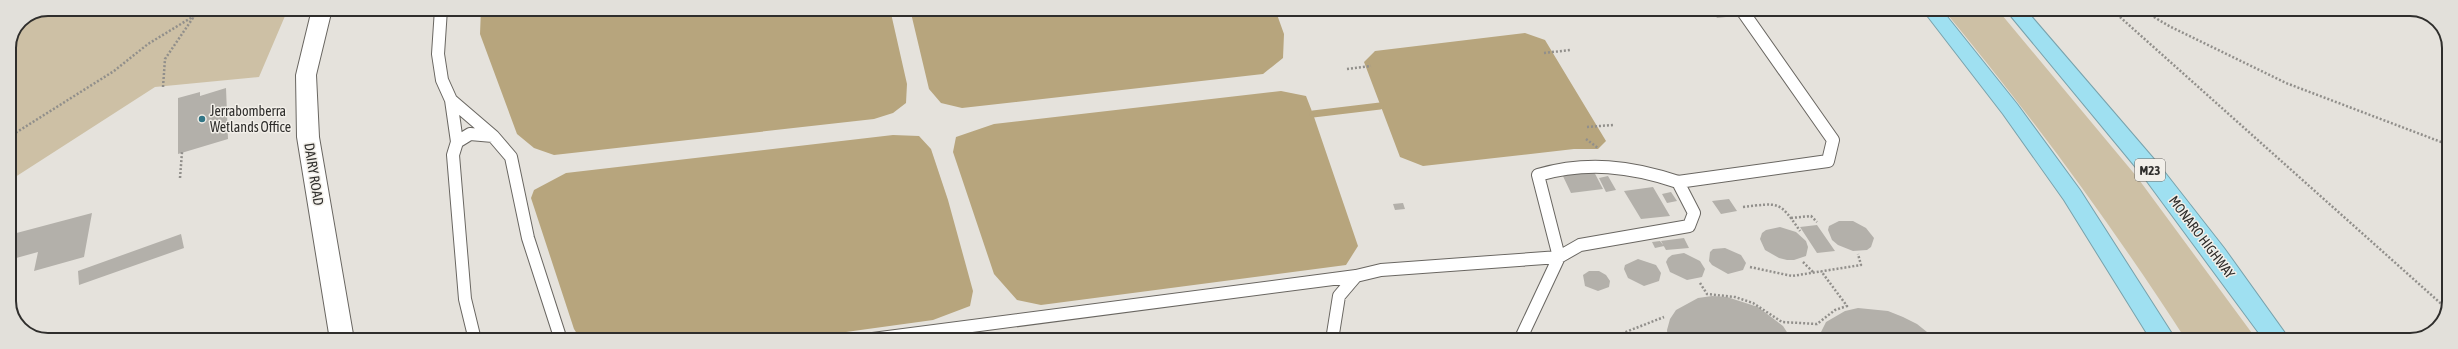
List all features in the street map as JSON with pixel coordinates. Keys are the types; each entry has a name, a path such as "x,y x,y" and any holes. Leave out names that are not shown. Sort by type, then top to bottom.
{"highway":[{"path":"1937,16 2010,109 2072,195 2160,333"},
{"name":"MONARO HIGHWAY","path":"2020,16 2132,148 2189,219 2273,333"}],"street":[{"name":"DAIRY ROAD","path":"320,16 306,75 308,137 341,333"}],"lane":[{"path":"441,16 438,54 442,80 451,100 457,142 453,155 465,299 473,333"},
{"path":"1523,333 1542,289 1559,257 1538,175 1562,166 1599,164 1652,173 1678,182 1828,161 1833,140 1777,57 1746,16"},
{"path":"451,100 494,136 511,157 528,238 559,333"},
{"path":"457,142 470,134 494,136"},
{"path":"920,333 1356,276 1381,270 1559,257 1580,245 1689,226 1694,213 1678,182"},
{"path":"1333,333 1339,296 1356,276"}],"path":[{"path":"164,87 165,59 194,16"},
{"path":"16,133 114,71 148,44 194,16"},
{"path":"2119,16 2442,305"},
{"path":"2152,16 2171,27 2286,83 2442,142"},
{"path":"1544,53 1570,50"},
{"path":"1347,69 1371,66"},
{"path":"1587,128 1613,125"},
{"path":"1586,139 1601,151"},
{"path":"180,178 182,152"},
{"path":"1743,207 1774,204 1785,208 1800,231"},
{"path":"1791,218 1811,216 1817,222"},
{"path":"1750,267 1792,276 1861,265 1858,254"},
{"path":"1803,262 1814,273"},
{"path":"1700,283 1707,294 1735,297 1754,303 1782,322 1817,324 1835,310 1847,306 1821,271"},
{"path":"1623,333 1664,317"}],"shaded area":[{"path":"48,16 285,16 259,77 155,87 16,176 16,48 18,36 21,30 30,21 36,18"},
{"path":"481,16 892,16 907,84 906,103 893,113 874,119 554,155 534,148 517,134 480,34"},
{"path":"912,16 1278,16 1284,34 1283,58 1263,74 962,108 941,103 929,89"},
{"path":"1949,16 2003,16 2137,177 2252,333 2181,333 2100,212 2039,130"},
{"path":"1525,33 1545,40 1606,141 1598,149 1574,149 1423,166 1400,157 1364,62 1375,51"},
{"path":"1281,91 1306,96 1313,114 1358,246 1346,265 1041,305 1017,300 994,274 953,152 956,137 994,124"},
{"path":"893,135 919,136 931,149 948,200 973,291 970,306 933,320 839,333 577,333 531,198 534,190 566,173"}],"building":[{"path":"1716,16 1735,16 1717,18"},
{"name":"Jerrabomberra Wetlands Office","path":"226,88 228,139 178,154 178,98 200,92 200,96"},
{"path":"1592,168 1603,189 1571,193 1561,172"},
{"path":"1608,176 1616,190 1606,192 1599,178"},
{"path":"1653,187 1670,216 1641,219 1624,191"},
{"path":"1671,192 1677,201 1667,203 1662,194"},
{"path":"1729,199 1737,211 1721,214 1712,201"},
{"path":"1403,203 1405,209 1395,210 1393,204"},
{"path":"92,213 84,257 34,271 38,252 16,258 16,233"},
{"path":"1839,221 1853,221 1866,228 1874,238 1871,247 1867,250 1853,251 1838,245 1832,240 1828,230 1829,226"},
{"path":"1817,225 1835,251 1817,253 1800,227"},
{"path":"1780,227 1796,232 1806,241 1808,247 1806,256 1794,260 1787,260 1779,258 1765,250 1760,239 1762,233 1766,230"},
{"path":"181,234 184,248 79,285 78,271"},
{"path":"1684,238 1689,248 1666,250 1661,241"},
{"path":"1660,241 1664,246 1655,248 1652,242"},
{"path":"1725,248 1741,255 1746,263 1743,270 1728,274 1712,265 1709,261 1710,252 1713,249"},
{"path":"1684,253 1700,261 1705,269 1702,277 1687,280 1670,272 1666,262 1668,258 1672,255"},
{"path":"1638,259 1656,265 1661,273 1659,281 1644,286 1628,278 1624,269 1625,265"},
{"path":"1589,271 1599,271 1606,275 1610,281 1609,287 1598,291 1585,286 1583,275"},
{"path":"1712,296 1727,297 1758,307 1783,326 1788,333 1667,333 1670,319 1676,310 1698,298"},
{"path":"1858,308 1888,311 1917,324 1928,333 1821,333 1826,322 1845,311"}],"waterway":[{"path":"1313,114 1380,106"}],"place":[{"name":"Jerrabomberra Wetlands Office","path":"202,119"}]}
